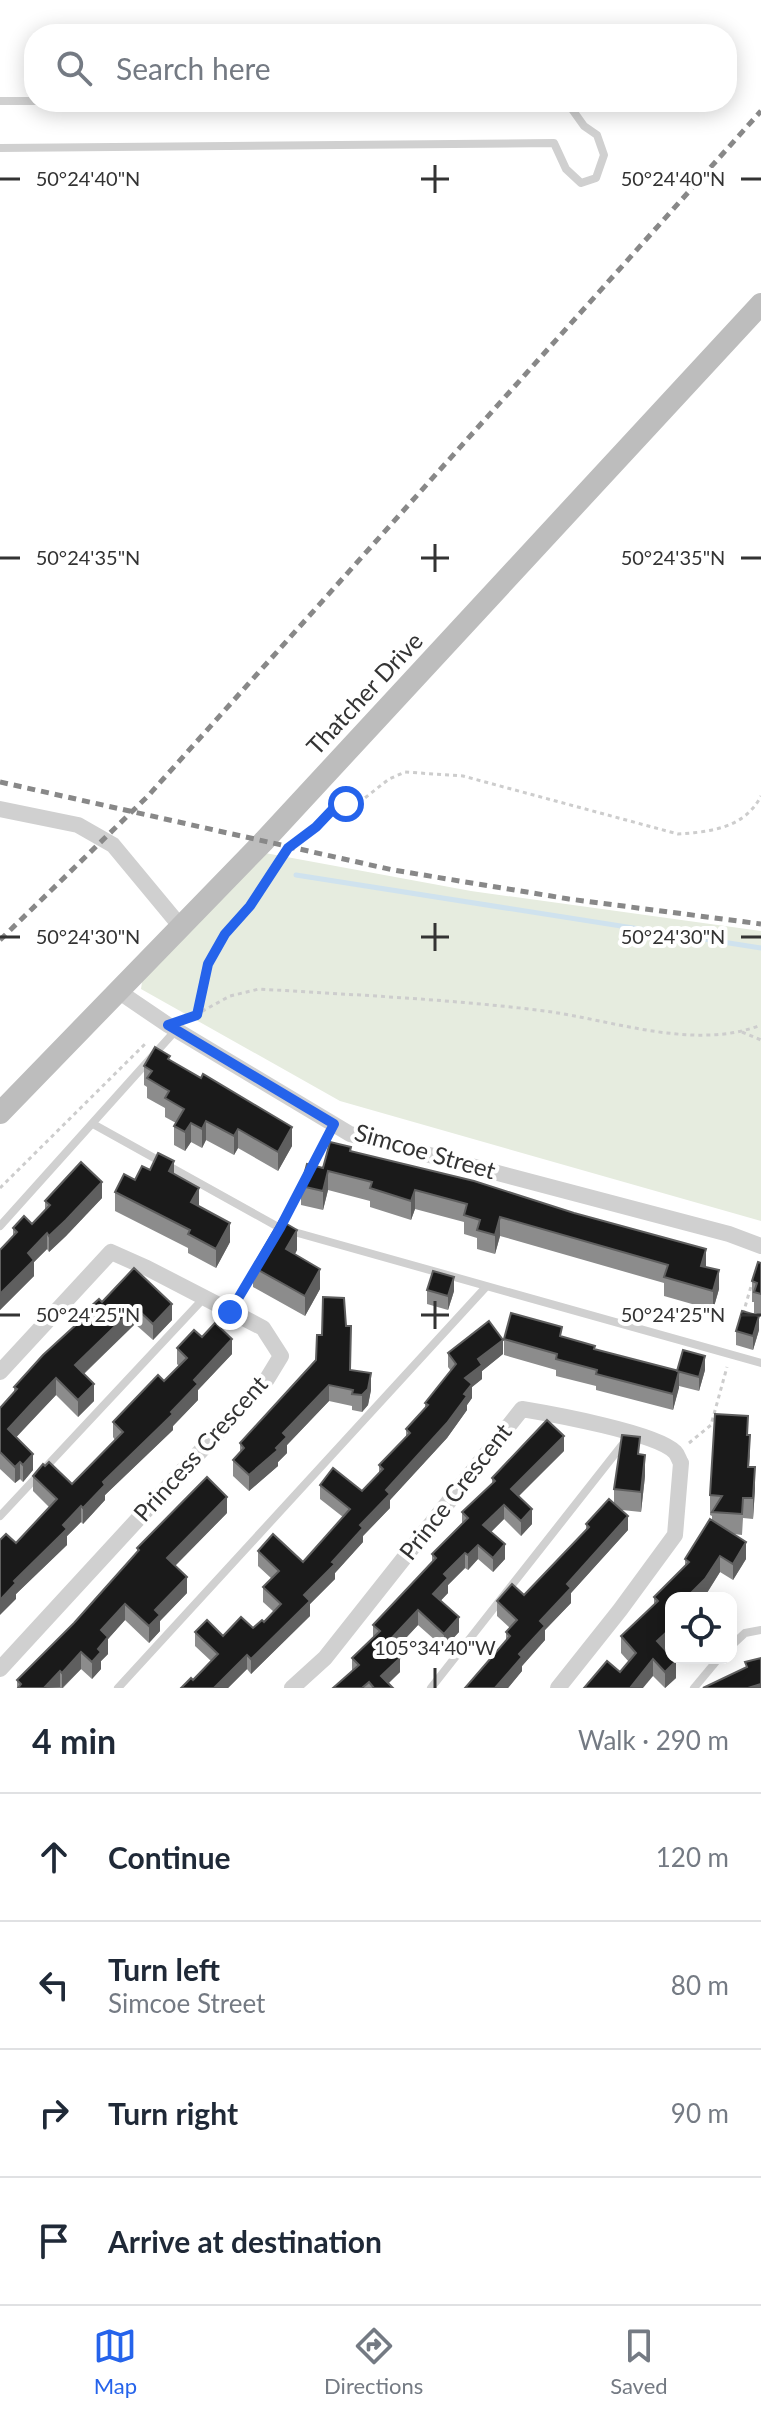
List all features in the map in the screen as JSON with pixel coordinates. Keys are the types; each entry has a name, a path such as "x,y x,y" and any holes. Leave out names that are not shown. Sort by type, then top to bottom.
{"main road":[{"name":"Thatcher Drive","path":"0,1113 275,830 761,304"}],"street":[{"path":"0,809 78,825 113,845 181,927"},
{"name":"Simcoe Street","path":"118,991 350,1134 729,1234 761,1246"},
{"name":"Princess Crescent","path":"0,1372 111,1252 263,1328 281,1356 267,1379 0,1669"},
{"name":"Prince Crescent","path":"292,1688 325,1658 522,1409 631,1433 677,1453 681,1463 675,1535 558,1688"}],"lane":[{"path":"0,101 24,101"},
{"path":"0,148 554,143 566,169 581,183 596,178 604,155 597,135 584,126 574,112"},
{"path":"0,1226 93,1124 172,1027"},
{"path":"93,1124 280,1228 761,1363"},
{"path":"273,1240 280,1228"},
{"path":"230,1312 259,1264"},
{"path":"118,1688 485,1288"},
{"path":"0,1516 204,1298"},
{"path":"431,1688 631,1433"},
{"path":"737,1640 745,1633 761,1630"},
{"path":"694,1688 714,1664"}],"path":[{"path":"197,1015 208,964 225,934 250,906 288,848 316,827 335,807 361,801 389,779 405,772 463,776 678,834 715,832 740,820 761,796"},
{"path":"0,1188 133,1053 172,1027 230,996 259,989 547,1012 622,1027 693,1034 742,1032 761,1025"},
{"path":"742,1032 761,1040"},
{"path":"280,1228 334,1124"}],"shaded area":[{"path":"265,853 471,891 761,931 761,1221 340,1101 141,989 143,975"}],"building":[{"path":"155,1047 170,1056 168,1059 201,1078 203,1074 292,1127 278,1152 238,1129 234,1136 206,1121 202,1129 191,1123 185,1132 174,1126 184,1109 165,1098 169,1091 147,1078 152,1071 144,1066"},
{"path":"330,1142 351,1147 350,1151 474,1181 574,1213 706,1249 701,1266 719,1270 713,1291 664,1277 668,1265 500,1217 495,1235 477,1230 480,1220 464,1215 467,1204 415,1190 411,1201 370,1188 372,1182 328,1171 323,1191 301,1186 307,1164 323,1168"},
{"path":"158,1153 174,1161 169,1171 199,1188 191,1202 230,1223 216,1249 188,1234 190,1230 115,1192 124,1174 135,1180 142,1166 150,1170"},
{"path":"81,1162 102,1182 66,1220 49,1236 47,1233 28,1253 34,1260 0,1294 0,1250 17,1232 13,1228 24,1216 32,1224 50,1205 45,1201"},
{"path":"280,1220 297,1230 286,1249 320,1269 305,1296 253,1267"},
{"path":"758,1262 761,1263 761,1294 754,1292 757,1283 752,1281"},
{"path":"134,1268 172,1304 153,1324 135,1307 75,1365 94,1384 78,1400 56,1378 8,1429 33,1454 23,1465 20,1462 15,1467 0,1452 0,1408 43,1355 91,1311 88,1309 99,1299 102,1302"},
{"path":"433,1271 454,1277 448,1296 427,1290"},
{"path":"323,1297 344,1298 346,1326 351,1326 350,1370 371,1373 368,1389 362,1395 352,1394 353,1390 329,1385 283,1433 287,1437 276,1448 278,1450 249,1475 233,1460 244,1448 240,1443 316,1360 317,1335 322,1335"},
{"path":"742,1311 759,1316 753,1336 736,1331"},
{"path":"511,1313 562,1327 560,1336 595,1346 594,1349 679,1371 673,1394 596,1374 597,1370 556,1359 557,1354 504,1339"},
{"path":"489,1321 503,1340 478,1359 482,1365 465,1378 472,1384 464,1394 467,1396 447,1423 386,1490 390,1494 360,1525 363,1528 332,1562 335,1564 304,1595 310,1601 251,1659 247,1655 214,1688 181,1688 218,1654 195,1632 207,1620 223,1636 241,1617 253,1628 262,1620 264,1622 281,1604 263,1587 279,1571 258,1551 273,1534 303,1562 350,1509 320,1485 333,1468 362,1491 383,1469 379,1465 410,1433 406,1429 428,1405 425,1403 456,1364 448,1353"},
{"path":"215,1323 232,1339 194,1380 198,1384 171,1412 173,1414 103,1482 105,1485 83,1508 81,1506 63,1525 67,1529 14,1581 16,1583 0,1600 0,1540 6,1534 16,1543 57,1499 33,1476 43,1464 45,1466 49,1462 72,1484 123,1432 113,1422 158,1375 164,1381 187,1358 177,1348 194,1330 202,1337"},
{"path":"683,1350 705,1356 699,1377 677,1371"},
{"path":"715,1414 748,1416 748,1467 755,1467 753,1498 743,1498 742,1514 712,1512 722,1496 710,1495"},
{"path":"547,1420 564,1436 511,1489 532,1509 521,1521 504,1505 483,1525 505,1544 493,1558 478,1545 468,1555 465,1553 444,1574 448,1578 433,1594 459,1617 444,1634 418,1610 386,1644 400,1658 381,1676 393,1688 374,1688 369,1682 362,1688 333,1688 359,1665 352,1658 380,1631 373,1625 436,1558 432,1554 468,1518 462,1512 495,1481 492,1478"},
{"path":"622,1435 640,1437 638,1454 645,1455 641,1492 614,1489"},
{"path":"207,1477 227,1497 167,1558 187,1577 155,1610 160,1615 149,1626 125,1604 101,1630 108,1637 92,1662 81,1652 44,1688 18,1688 21,1684 17,1680 74,1623 139,1550 137,1548"},
{"path":"609,1499 628,1516 567,1584 571,1588 540,1621 545,1626 519,1654 522,1657 495,1688 465,1688 510,1636 506,1632 517,1620 497,1601 512,1584 524,1595 589,1527 586,1524"},
{"path":"710,1519 746,1542 733,1564 720,1556 692,1592 665,1592 665,1634 657,1641 665,1650 665,1664 673,1664 665,1672 653,1659 630,1688 584,1688 607,1661 620,1672 636,1653 621,1636 658,1601 654,1597 689,1562 685,1559"},
{"path":"761,1658 761,1684 748,1688 703,1688 747,1667 745,1662"}],"waterway":[{"path":"296,875 761,948"}],"railway":[{"path":"0,940 148,796 761,111"},
{"path":"0,782 393,870 569,899 761,924"}],"route":[{"path":"230,1312 280,1228 334,1124 168,1025 197,1015 208,964 225,934 250,906 288,848 316,827 335,807 346,804"}]}
